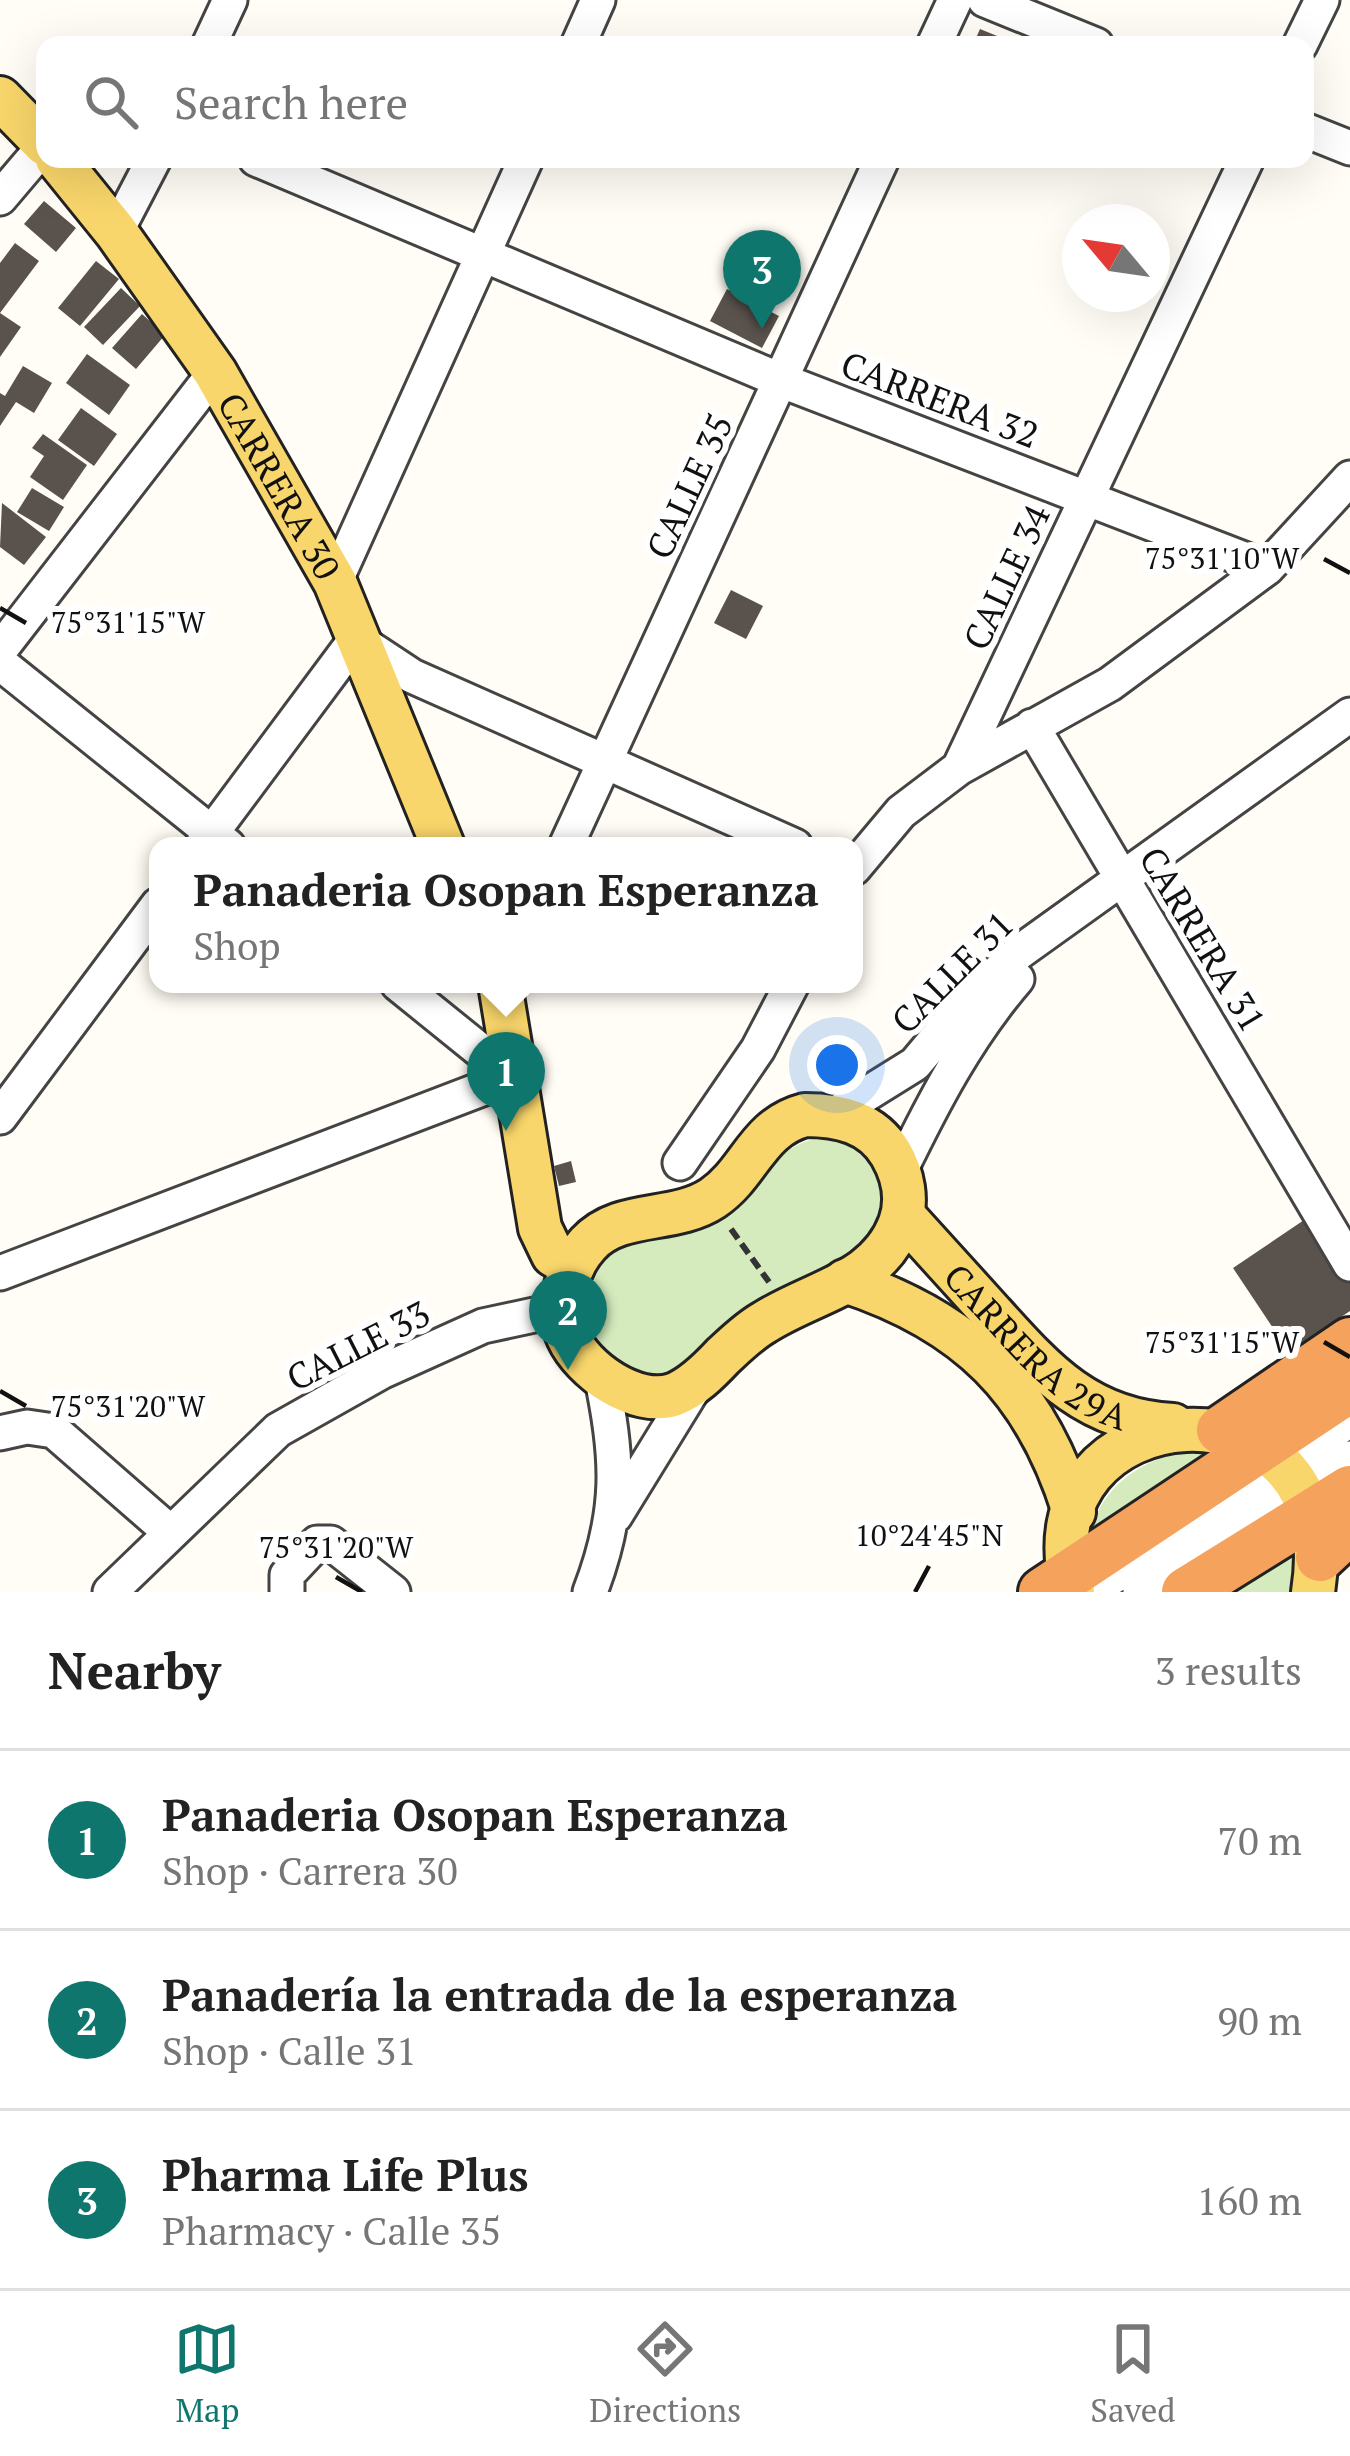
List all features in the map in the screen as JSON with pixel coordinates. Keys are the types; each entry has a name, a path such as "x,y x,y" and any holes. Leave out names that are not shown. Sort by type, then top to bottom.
{"highway":[{"path":"1291,1494 1350,1342"},
{"path":"1186,1592 1291,1494 1350,1388"},
{"path":"1001,1592 1291,1494"}],"main road":[{"path":"0,98 36,135"},
{"name":"CARRERA 30","path":"64,168 116,232 215,373 335,582 439,837"},
{"path":"502,993 544,1243 573,1267"},
{"path":"805,1114 833,1114 873,1133 900,1171 903,1214 892,1243 876,1264 754,1329 699,1379 672,1395 620,1387 601,1375 567,1336 562,1309 573,1267 587,1245 622,1221 677,1214 710,1200 780,1123 805,1114"},
{"name":"CARRERA 29A","path":"903,1214 1045,1373 1068,1390 1118,1415 1158,1425 1291,1494"},
{"name":"CARRERA 29A","path":"845,1281 920,1311 974,1347 1008,1382 1036,1421 1058,1465 1069,1567"},
{"path":"1069,1567 1088,1483 1136,1441 1166,1430 1291,1494"}],"street":[{"path":"213,36 230,0"},
{"path":"582,36 598,0"},
{"path":"938,36 955,0"},
{"path":"985,0 1074,36"},
{"path":"1304,36 1322,0"},
{"path":"1314,134 1350,148"},
{"path":"0,198 36,155"},
{"path":"116,232 149,168"},
{"name":"CARRERA 32","path":"277,168 780,380 1267,568"},
{"path":"335,582 522,168"},
{"name":"CALLE 35","path":"570,837 878,168"},
{"name":"CALLE 34","path":"959,768 1242,168"},
{"path":"0,650 215,373"},
{"path":"863,857 901,812 959,768 1110,684 1267,568 1350,478"},
{"path":"217,837 356,639 412,676 775,837"},
{"path":"0,663 208,837"},
{"name":"CALLE 31","path":"833,1114 915,1064 968,1000 1018,953 1350,716"},
{"name":"CARRERA 31","path":"1032,726 1350,1264"},
{"name":"CALLE 31","path":"900,1171 940,1087 992,1008 1054,938 1122,879"},
{"path":"0,1117 149,916"},
{"path":"409,993 513,1077"},
{"path":"680,1162 758,1049 787,993"},
{"path":"1,1272 513,1077"},
{"name":"CALLE 33","path":"110,1592 278,1430 381,1372 483,1326 562,1309"},
{"path":"601,1375 614,1445 614,1517"},
{"path":"590,1592 614,1517 699,1379"},
{"path":"1291,1494 1350,1420"},
{"path":"0,1432 27,1426 55,1431 171,1533"},
{"path":"1140,1592 1350,1458"},
{"path":"287,1592 287,1575 323,1542 331,1543 393,1592"}],"path":[{"path":"710,1200 788,1310"}],"green space":[{"path":"817,1138 852,1148 876,1175 884,1202 880,1224 867,1242 847,1258 749,1308 673,1374 641,1374 599,1351 587,1333 584,1308 595,1272 610,1253 634,1240 688,1231 713,1221 772,1163"},
{"path":"1197,1450 1230,1455 1297,1557 1290,1592 1097,1592 1090,1554 1092,1532 1108,1495 1139,1469"}],"building":[{"path":"44,201 76,228 56,252 24,224"},
{"path":"15,243 39,261 0,313 0,263"},
{"path":"96,261 119,279 80,326 58,308"},
{"path":"121,288 140,306 103,345 84,327"},
{"path":"727,289 779,316 762,348 710,321"},
{"path":"0,313 21,327 0,357"},
{"path":"142,314 165,335 136,369 112,348"},
{"path":"87,354 130,385 109,415 66,383"},
{"path":"23,366 52,383 34,413 16,402 0,426 0,393 5,396"},
{"path":"81,408 117,434 94,466 58,440"},
{"path":"43,434 87,465 63,500 30,477 44,456 32,448"},
{"path":"32,488 64,507 49,531 17,512"},
{"path":"2,503 46,537 24,565 0,547"},
{"path":"731,590 763,606 746,639 714,623"},
{"path":"571,1161 576,1182 559,1186 554,1166"},
{"path":"1310,1216 1350,1276 1350,1311 1289,1352 1233,1268"}],"place":[{"name":"Pharma Life Plus","path":"762,329"},
{"name":"Panaderia Osopan Esperanza","path":"506,1131"},
{"name":"Panadería la entrada de la esperanza","path":"568,1370"}]}
